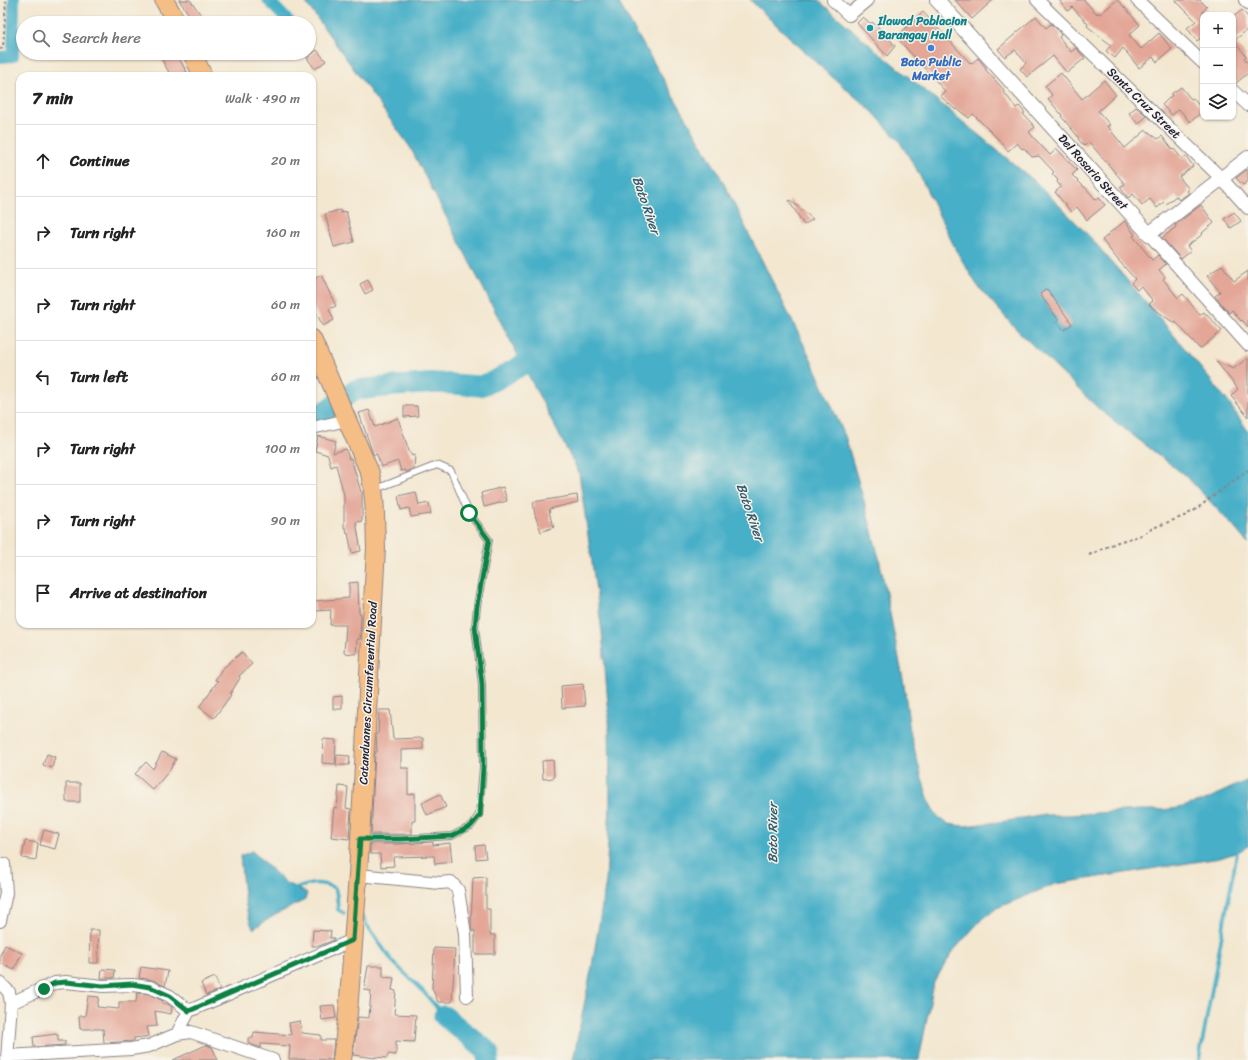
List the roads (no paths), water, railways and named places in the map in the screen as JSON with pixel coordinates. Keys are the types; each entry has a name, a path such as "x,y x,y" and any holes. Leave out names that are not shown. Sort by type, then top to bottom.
{"main road":[{"path":"164,0 173,16"},
{"path":"195,60 201,72"},
{"name":"Catanduanes Circumferential Road","path":"316,348 370,473 374,490 376,548 358,875 348,1012 342,1060"}],"street":[{"path":"833,0 849,15 867,0"},
{"name":"Del Rosario Street","path":"937,0 1248,345"},
{"name":"Santa Cruz Street","path":"1037,0 1221,178 1248,208"},
{"path":"1137,0 1200,59"},
{"path":"1245,0 1248,3"},
{"path":"1236,94 1248,105"},
{"path":"1149,234 1248,158"},
{"path":"316,425 341,407"},
{"path":"0,921 6,893 4,864"},
{"path":"358,875 440,883 451,882 458,890 464,927 467,996"},
{"path":"177,1034 189,1011 353,940"},
{"path":"11,1003 55,983 66,982 103,986 132,984 150,987 164,993 189,1011"},
{"path":"0,983 9,992 11,1003 7,1058 137,1048 149,1046 177,1034 192,1032 273,1060"}],"lane":[{"path":"360,839 401,839 452,836 471,826 480,815 483,767 482,684 475,627 477,606 489,540 469,513 451,472 437,465 374,490"}],"water":[{"name":"Bato River","path":"304,0 617,0 718,172 809,355 845,436 879,558 904,684 910,732 923,782 930,804 936,815 948,824 964,826 1007,821 1039,815 1069,815 1179,808 1205,800 1248,780 1248,846 1238,852 1220,858 1055,884 997,908 979,922 954,950 934,982 919,1060 573,1060 592,966 606,882 610,802 609,716 602,632 579,473 410,147"},
{"path":"750,0 818,0 1038,184 1091,238 1226,399 1248,431 1248,544 1187,477 1100,410 1016,329 977,285 957,252 916,168 899,141 873,112 823,69"},
{"path":"252,851 286,883 307,893 305,900 275,915 253,929 245,902 240,856"}],"waterway":[{"path":"0,57 13,56 14,0"},
{"path":"268,0 283,16"},
{"path":"316,415 325,411 355,390 438,383 480,386 496,380 548,350"},
{"path":"1199,1060 1238,847"},
{"path":"295,889 306,885 315,884 324,884 335,888 338,910 344,913"},
{"path":"361,916 364,918 366,924 392,961 422,990 444,1016"},
{"path":"444,1016 489,1052 488,1060"}],"place":[{"name":"Ilawod Poblacion Barangay Hall","path":"870,28"},
{"name":"Bato Public Market","path":"931,48"}]}
